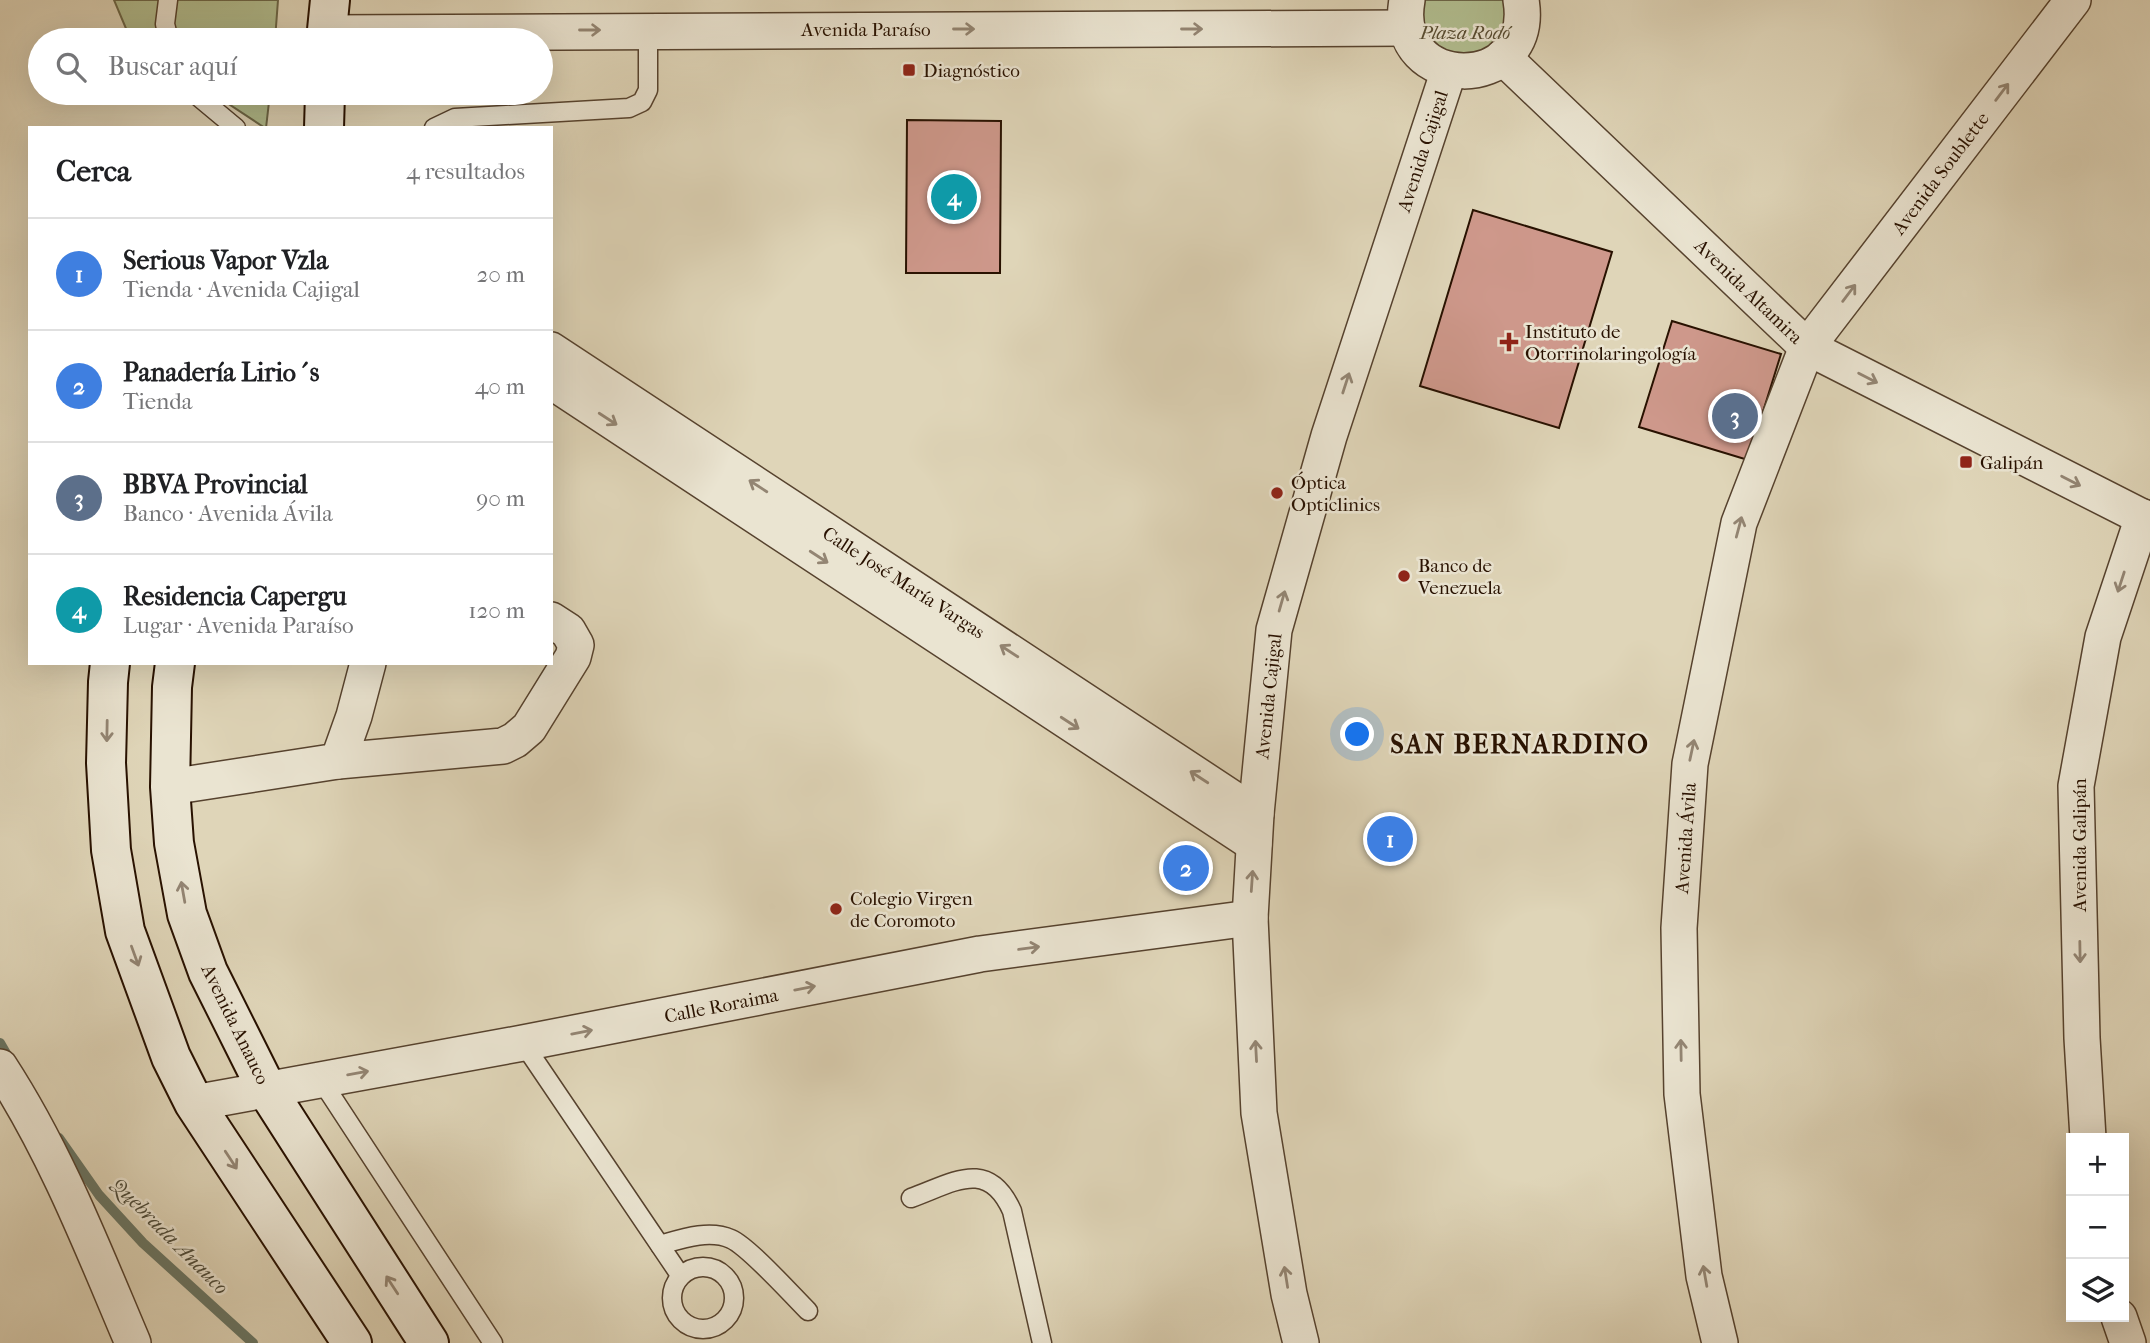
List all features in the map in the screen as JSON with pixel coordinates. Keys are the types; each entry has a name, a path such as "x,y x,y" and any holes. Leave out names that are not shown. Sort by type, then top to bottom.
{"main road":[{"path":"324,126 325,105"},
{"path":"110,665 106,763 111,850 125,930 171,1057 194,1103 352,1343"},
{"name":"Avenida Anauco","path":"175,665 170,787 174,843 187,914 208,972 267,1090 429,1343"}],"street":[{"path":"1407,14 1412,42 1422,54 1434,64 1449,70 1472,71 1494,64 1503,57 1518,35 1522,18 1521,0"},
{"name":"Avenida Soublette","path":"1807,347 2073,0"},
{"name":"Avenida Paraíso","path":"553,28 648,30 1407,14"},
{"name":"Avenida Paraíso","path":"327,24 541,28"},
{"name":"Avenida Altamira","path":"1503,57 1807,347 2146,519"},
{"name":"Avenida Cajigal","path":"1301,1343 1289,1294 1259,1113 1250,918 1255,829 1274,630 1329,436 1449,70"},
{"name":"Avenida Ávila","path":"1720,1343 1704,1276 1682,1094 1679,928 1690,764 1739,523 1807,347"},
{"name":"Calle José María Vargas","path":"553,351 793,525 1255,829"},
{"name":"Calle José María Vargas","path":"553,383 793,525"},
{"name":"Avenida Galipán","path":"2088,1133 2082,1038 2076,786 2104,637 2146,519"},
{"path":"170,787 338,761 503,746 529,728 573,657 576,645 568,631 553,621"},
{"path":"338,761 367,665"},
{"name":"Calle Roraima","path":"194,1103 523,1043 980,954 1250,918"},
{"path":"0,1067 34,1121 55,1162 134,1343"},
{"path":"2121,1322 2128,1343"}],"lane":[{"path":"166,28 168,0"},
{"path":"438,126 455,118 629,108 642,102 648,90 648,30"},
{"path":"208,105 234,126"},
{"path":"523,1043 680,1275"},
{"path":"321,1080 493,1343"},
{"path":"911,1198 968,1178 984,1179 996,1186 1012,1211 1042,1343"},
{"path":"660,1245 687,1237 730,1238 808,1311"}],"green space":[{"path":"114,0 278,0 276,28 126,28"},
{"name":"Plaza Rodó","path":"1415,0 1514,0 1513,28 1479,61 1431,51"},
{"path":"230,105 269,105 266,126 262,126"}],"building":[{"path":"907,120 1001,121 1000,273 906,273"},
{"name":"Instituto de Otorrinolaringología","path":"1473,210 1612,252 1559,428 1420,386"},
{"path":"1672,321 1781,354 1748,460 1639,427"}],"waterway":[{"name":"Quebrada Anauco","path":"0,1043 11,1062"},
{"name":"Quebrada Anauco","path":"59,1138 99,1195 143,1243 253,1343"}],"place":[{"name":"Diagnóstico","path":"909,70"},
{"name":"Residencia Capergu","path":"954,197"},
{"name":"Instituto de Otorrinolaringología","path":"1509,342"},
{"name":"BBVA Provincial","path":"1735,416"},
{"name":"Galipán","path":"1966,462"},
{"name":"Óptica Opticlinics","path":"1277,493"},
{"name":"Banco de Venezuela","path":"1404,576"},
{"name":"Serious Vapor Vzla","path":"1390,839"},
{"name":"Panadería Lirio´s","path":"1186,868"},
{"name":"Colegio Virgen de Coromoto","path":"836,909"}],"district":[{"name":"SAN BERNARDINO","path":"1520,744"}]}
